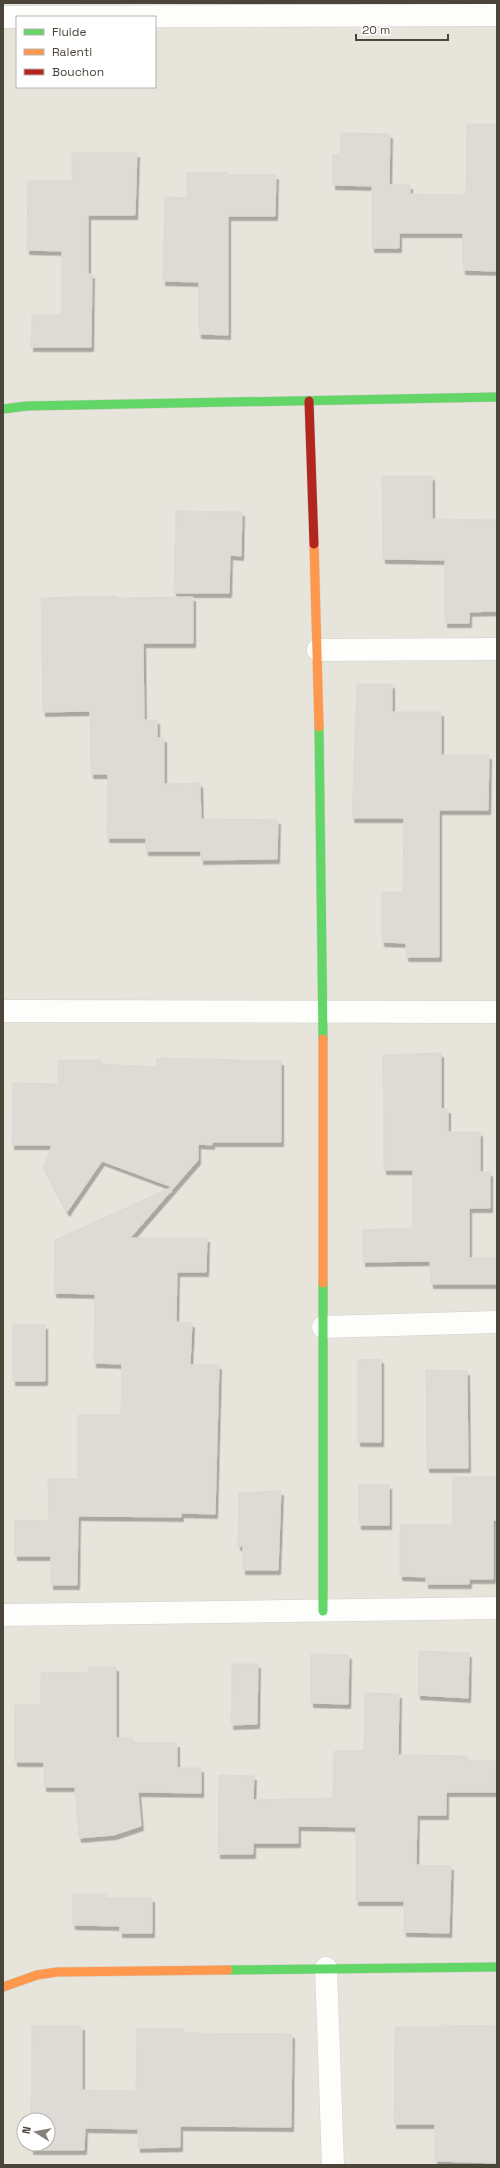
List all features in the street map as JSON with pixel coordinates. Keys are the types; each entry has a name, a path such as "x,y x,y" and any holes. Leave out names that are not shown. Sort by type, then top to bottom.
{"street":[{"path":"156,16 497,15"},
{"path":"3,17 16,17"},
{"path":"3,409 27,406 497,398"},
{"path":"309,401 318,650 323,1013 323,1611"},
{"path":"318,650 497,649"},
{"path":"3,1011 323,1013 497,1012"},
{"path":"323,1327 497,1322"},
{"path":"3,1615 497,1608"},
{"path":"3,1986 37,1975 57,1972 497,1967"},
{"path":"326,1968 333,2165"}],"shaded area":[{"path":"3,3 497,3 497,2165 3,2165"}],"building":[{"path":"467,124 497,124 497,271 463,270 463,233 399,233 399,248 372,248 372,186 333,185 333,154 340,154 341,133 390,134 389,185 410,185 410,194 462,195 463,193 466,193"},
{"path":"72,153 137,153 135,215 88,215 88,274 92,274 91,347 31,347 32,315 62,315 62,251 27,250 28,181 72,181"},
{"path":"227,172 227,175 276,175 275,216 228,216 228,335 199,334 199,282 163,281 165,197 187,198 187,173"},
{"path":"382,476 432,476 432,519 497,520 497,611 469,612 469,623 445,623 445,560 383,559"},
{"path":"176,511 242,512 241,556 230,555 229,593 174,593"},
{"path":"117,596 117,598 193,597 193,643 143,643 144,720 157,720 157,738 164,738 164,784 200,783 201,819 278,820 277,859 201,860 201,851 146,851 146,838 107,838 108,774 91,774 90,711 43,712 41,598"},
{"path":"357,684 392,684 392,712 441,712 441,755 489,755 488,810 439,810 439,957 406,957 406,943 382,942 382,892 403,892 404,818 352,818"},
{"path":"441,1053 441,1109 448,1109 448,1132 480,1132 480,1172 490,1172 490,1208 469,1208 469,1258 497,1258 497,1284 431,1284 430,1261 363,1262 363,1230 413,1228 413,1170 384,1170 383,1055"},
{"path":"157,1058 281,1061 281,1142 212,1142 212,1145 198,1144 198,1160 130,1238 207,1238 206,1272 177,1272 176,1322 192,1323 190,1365 219,1365 215,1514 181,1513 181,1517 78,1516 77,1585 51,1585 51,1556 15,1556 15,1520 49,1521 48,1479 78,1479 78,1415 121,1415 122,1364 94,1363 95,1294 54,1293 55,1240 172,1187 102,1161 67,1212 43,1167 52,1145 12,1145 13,1083 58,1084 58,1060 101,1060 101,1064 157,1067"},
{"path":"13,1324 45,1325 45,1381 13,1381"},
{"path":"381,1359 381,1442 358,1442 358,1360"},
{"path":"426,1370 467,1371 468,1468 427,1468"},
{"path":"453,1477 497,1477 497,1520 493,1520 493,1579 469,1579 469,1584 426,1584 426,1577 400,1576 400,1525 453,1525"},
{"path":"359,1485 389,1485 389,1525 359,1525"},
{"path":"281,1491 278,1570 243,1570 243,1546 238,1546 239,1493"},
{"path":"419,1651 469,1653 468,1698 418,1695"},
{"path":"311,1654 349,1655 348,1704 311,1703"},
{"path":"232,1664 258,1664 257,1724 231,1725"},
{"path":"88,1667 116,1667 116,1738 132,1738 132,1743 177,1743 177,1768 201,1768 201,1793 138,1792 141,1826 114,1835 79,1838 75,1787 44,1787 44,1762 15,1762 15,1705 41,1705 41,1672 88,1673"},
{"path":"365,1693 399,1694 398,1755 467,1756 467,1761 496,1761 496,1792 446,1792 446,1815 417,1815 416,1865 451,1866 449,1933 404,1932 404,1901 356,1901 356,1827 298,1826 298,1843 253,1843 253,1854 218,1854 219,1775 254,1776 253,1800 333,1798 334,1751 364,1751"},
{"path":"73,1894 106,1894 106,1898 152,1898 152,1933 120,1933 120,1926 73,1925"},
{"path":"441,2025 497,2026 497,2163 435,2161 435,2124 394,2124 395,2027 441,2027"},
{"path":"32,2026 82,2026 82,2090 136,2091 137,2029 184,2029 184,2033 292,2034 291,2127 180,2126 180,2147 138,2148 138,2129 85,2128 84,2150 56,2150 56,2112 31,2112"}],"traffic: fast":[{"path":"3,409 27,406 497,397"},
{"path":"319,727 323,1039"},
{"path":"323,1283 323,1611"},
{"path":"228,1970 497,1967"}],"traffic: slow":[{"path":"314,544 319,727"},
{"path":"323,1039 323,1283"},
{"path":"3,1987 37,1975 57,1972 228,1970"}],"traffic: jam":[{"path":"309,401 314,544"}]}
